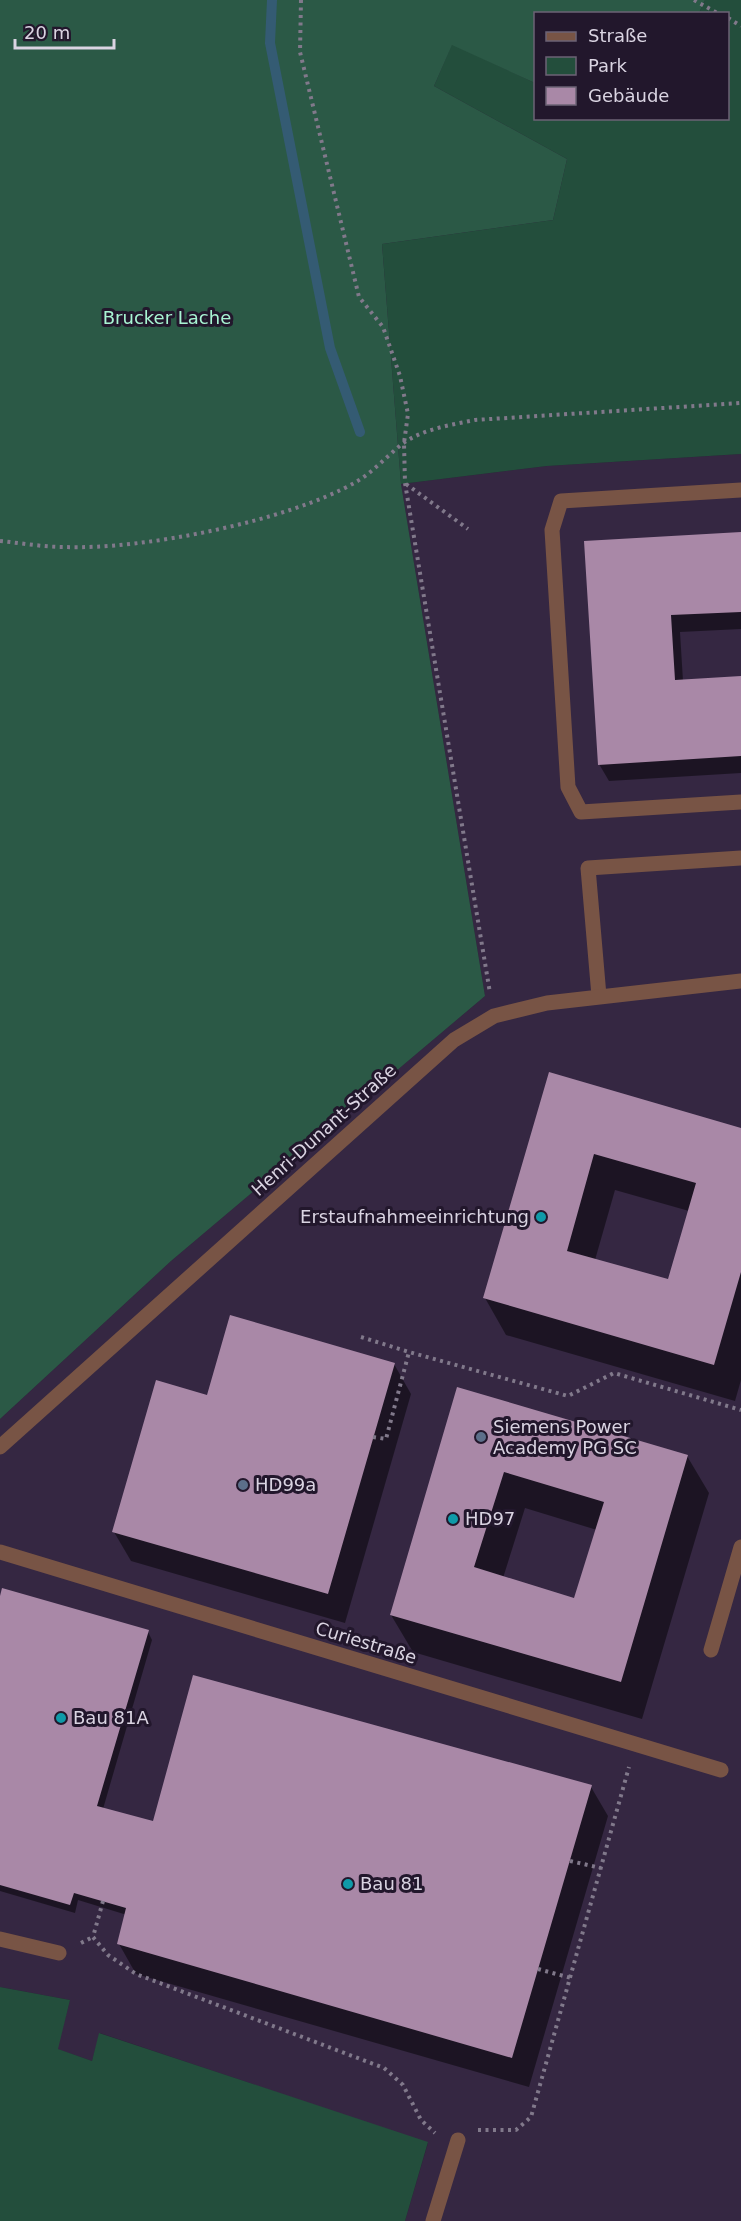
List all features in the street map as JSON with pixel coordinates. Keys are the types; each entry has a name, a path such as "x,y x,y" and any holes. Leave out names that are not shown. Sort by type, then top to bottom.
{"lane":[{"path":"741,490 561,501 552,530 568,787 581,812 741,802"},
{"path":"599,996 588,867 741,858"},
{"name":"Henri-Dunant-Straße","path":"0,1448 454,1040 494,1016 547,1003 741,981"},
{"path":"711,1650 741,1547"},
{"name":"Curiestraße","path":"0,1552 721,1770"},
{"path":"0,1939 59,1953"},
{"path":"433,2221 458,2140"}],"path":[{"path":"301,0 300,52 359,297 383,327 400,376 408,414 404,443 405,483 494,1016"},
{"path":"694,0 715,12"},
{"path":"0,541 64,548 133,544 217,528 303,506 357,481 404,443 438,427 475,420 741,403"},
{"path":"405,483 468,529"},
{"path":"361,1337 568,1396 614,1373 741,1410"},
{"path":"373,1437 386,1439 409,1352"},
{"path":"103,1901 93,1937 108,1955 136,1974 384,2067 403,2085 421,2120 434,2133 458,2140 482,2128 516,2130 531,2117 635,1744"},
{"path":"570,1860 601,1868"},
{"path":"538,1969 571,1978"}],"shaded area":[{"path":"741,454 741,2221 405,2221 428,2143 100,2033 92,2061 57,2049 70,2000 0,1987 0,1419 171,1261 485,996 401,484 547,466"}],"green space":[{"name":"Brucker Lache","path":"0,0 705,0 699,12 534,12 534,83 452,45 434,86 567,159 553,220 382,244 401,484 485,996 171,1261 0,1419"},
{"path":"705,0 741,0 741,454 547,466 401,484 382,244 553,220 567,159 434,86 452,44 534,83 534,120 729,120 729,12 699,12"},
{"path":"0,1987 70,2000 58,2049 92,2061 99,2033 428,2142 405,2221 0,2221"}],"building":[{"path":"741,532 741,612 671,615 675,680 741,676 741,756 598,765 584,541"},
{"name":"Erstaufnahmeeinrichtung","path":"549,1072 741,1128 741,1272 714,1365 483,1298","holes":["594,1154 696,1183 668,1279 567,1251"]},
{"name":"HD99a","path":"230,1315 395,1363 328,1594 112,1532 156,1380 207,1395"},
{"name":"HD97","path":"457,1387 688,1455 621,1682 390,1615","holes":["504,1472 604,1502 574,1598 474,1567"]},
{"name":"Bau 81","path":"2,1588 149,1630 97,1806 153,1821 193,1675 592,1785 512,2058 117,1944 126,1908 74,1893 70,1905 0,1885 0,1596"}],"waterway":[{"path":"272,0 270,43 330,348 360,432"}],"place":[{"name":"Erstaufnahmeeinrichtung","path":"541,1217"},
{"name":"Siemens Power Academy PG SC","path":"481,1437"},
{"name":"HD99a","path":"243,1485"},
{"name":"HD97","path":"453,1519"},
{"name":"Bau 81A","path":"61,1718"},
{"name":"Bau 81","path":"348,1884"}]}
